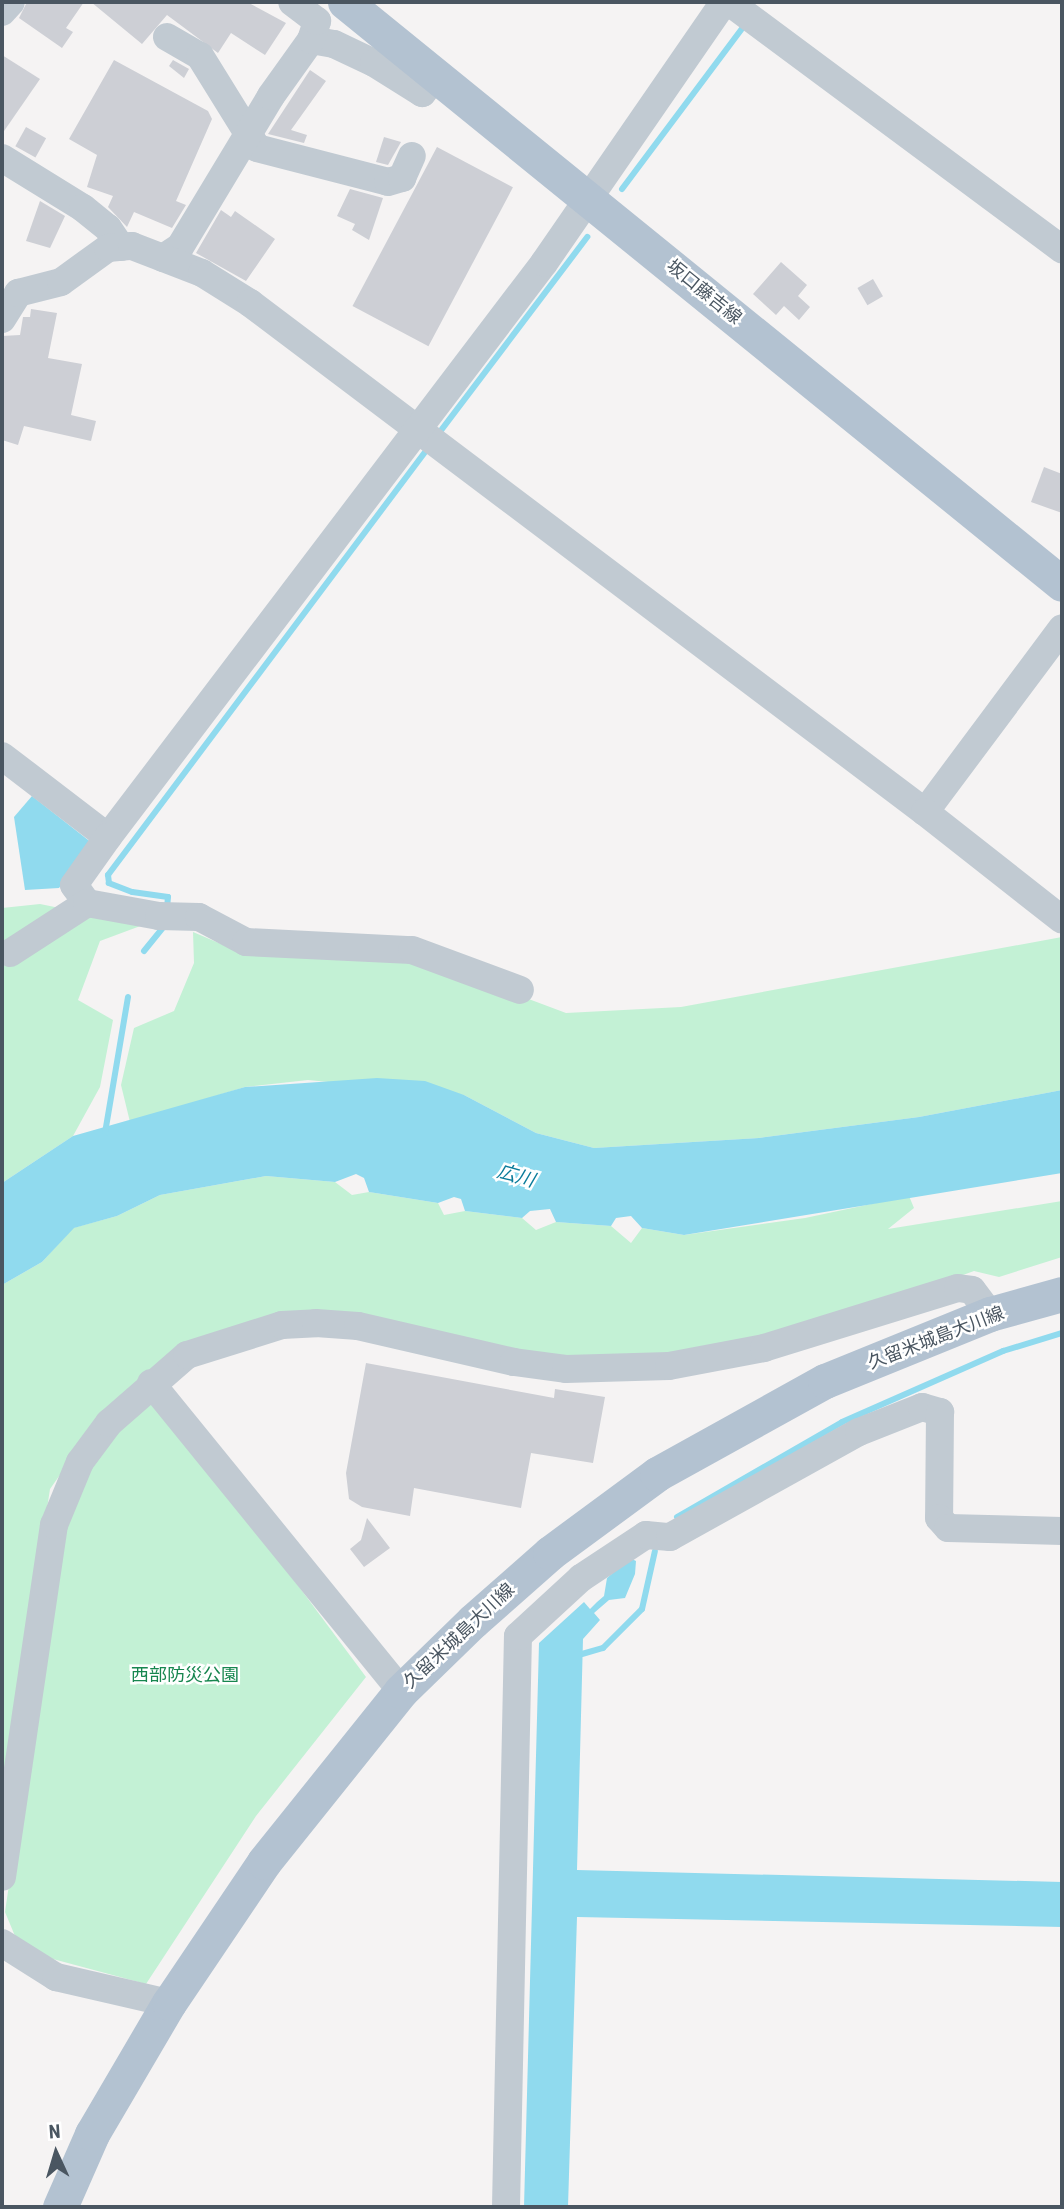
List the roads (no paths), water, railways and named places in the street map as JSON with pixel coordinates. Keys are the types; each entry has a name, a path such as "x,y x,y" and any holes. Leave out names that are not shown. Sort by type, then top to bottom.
{"main road":[{"name":"坂口藤吉線","path":"345,2 1062,584"},
{"name":"久留米城島大川線","path":"60,2207 92,2134 170,2003 264,1862 401,1691 550,1553 657,1474 825,1381 990,1314 1062,1294"}],"street":[{"path":"2,12 11,2"},
{"path":"163,258 180,247 247,136 311,40 317,21 292,2"},
{"path":"520,990 412,950 246,942 199,917 167,916 87,902 74,885 108,837 427,438 587,197 727,2 1062,249"},
{"path":"167,37 200,56 247,136 257,148 388,182 402,178 412,156"},
{"path":"311,40 334,44 374,63 422,93 436,77"},
{"path":"2,159 83,208 108,228 121,247"},
{"path":"2,319 10,284 61,282 108,247 132,246 202,273 250,303 925,812 1062,920"},
{"path":"925,812 1062,628"},
{"path":"2,756 108,837"},
{"path":"10,953 87,902"},
{"path":"2,1877 54,1525 80,1462 109,1423 151,1382 187,1354 282,1325 358,1326 566,1369 669,1367 764,1348 958,1288 972,1290 990,1314"},
{"path":"151,1382 401,1691"},
{"path":"506,2207 518,1636 581,1578 646,1535 670,1537 859,1432 922,1408 940,1412 939,1518 948,1528 1062,1531"},
{"path":"2,1943 56,1977 170,2003"}],"water":[{"path":"32,796 92,843 59,888 25,890 14,817"},
{"name":"広川","path":"377,1078 425,1081 464,1095 536,1133 594,1148 759,1138 919,1117 1062,1090 1062,1173 684,1235 642,1228 631,1216 616,1218 611,1226 556,1222 550,1209 530,1211 522,1218 465,1211 461,1199 454,1197 438,1203 369,1192 364,1178 356,1174 335,1182 266,1176 160,1195 117,1216 74,1228 42,1262 2,1285 2,1183 73,1136 245,1087"},
{"path":"630,1558 636,1561 635,1574 625,1598 609,1600 594,1613 600,1620 583,1639 577,1870 1062,1882 1062,1927 577,1917 568,2207 524,2207 539,1643 584,1602 590,1609 604,1596 607,1578"}],"waterway":[{"path":"622,189 746,23"},
{"path":"436,437 587,237"},
{"path":"167,910 168,897 132,892 109,883 108,875 428,448"},
{"path":"144,951 166,924"},
{"path":"105,1133 128,997"},
{"path":"677,1517 842,1422 1003,1351 1062,1333"},
{"path":"582,1654 603,1648 642,1609 655,1551"}],"park label":[{"name":"西部防災公園","path":"185,1675"}]}
